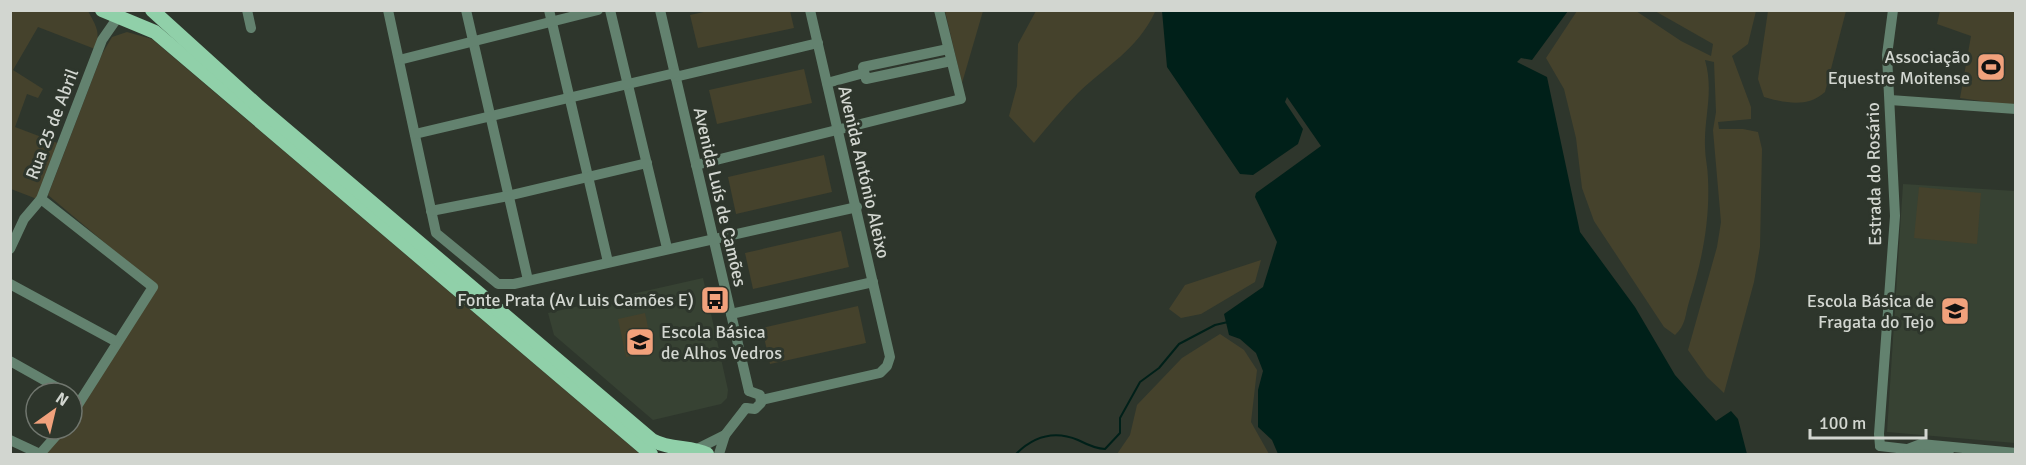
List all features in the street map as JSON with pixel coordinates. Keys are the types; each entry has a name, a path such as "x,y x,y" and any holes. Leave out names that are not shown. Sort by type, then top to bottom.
{"main road":[{"path":"101,10 125,15 152,30 651,454"},
{"path":"152,10 257,105 652,440 693,453"}],"street":[{"path":"101,10 105,31 102,40"},
{"path":"247,10 250,28"},
{"path":"388,10 436,233 493,282 501,285 528,280 857,207"},
{"path":"466,10 528,280"},
{"path":"399,60 473,42 550,16 598,10"},
{"path":"610,10 667,248"},
{"name":"Avenida Luís de Camões","path":"660,10 749,391"},
{"name":"Avenida António Aleixo","path":"762,400 880,373 889,362 887,341 857,207 810,10"},
{"path":"696,165 961,99 939,10"},
{"name":"Estrada do Rosário","path":"1884,450 1879,434 1895,216 1887,55 1893,10"},
{"path":"102,40 125,15"},
{"path":"550,16 608,262"},
{"name":"Rua 25 de Abril","path":"10,249 24,219 41,199 102,40"},
{"path":"415,134 490,119 628,85 818,43"},
{"path":"948,49 863,67 864,73 866,79 951,61"},
{"path":"827,83 864,73"},
{"path":"1890,100 2016,109"},
{"path":"431,211 508,196 647,163"},
{"path":"41,199 153,287 84,387"},
{"path":"730,314 873,282"},
{"path":"10,284 117,342"},
{"path":"10,361 46,381"},
{"path":"749,391 758,392 762,400 755,409 746,408 743,397 749,391"},
{"path":"719,454 725,435 746,408"},
{"path":"693,453 725,435"},
{"path":"10,440 40,454 51,441"},
{"path":"1908,449 1921,444 2016,453"},
{"path":"1884,450 1908,449 1950,454"}],"shaded area":[{"path":"713,10 790,11 794,28 698,48 690,15"},
{"path":"11,11 88,11 98,33 95,49 38,27 13,70 43,89 38,98 27,94 15,127 60,144 37,199 11,189"},
{"path":"945,11 983,11 962,83 961,79"},
{"path":"1036,11 1155,12 1148,25 1130,47 1078,93 1034,143 1009,116 1017,86 1018,44"},
{"path":"1577,11 1636,11 1681,41 1711,56 1713,44 1655,11 1756,11 1748,44 1732,56 1751,107 1751,119 1718,122 1719,129 1743,129 1758,132 1762,149 1760,247 1754,282 1724,393 1707,377 1688,350 1717,247 1721,222 1713,130 1716,112 1714,62 1705,60 1709,93 1705,136 1708,211 1704,241 1685,320 1675,335 1664,327 1594,221 1582,188 1576,138 1564,89 1546,58"},
{"path":"1768,11 1846,11 1825,92 1818,97 1796,103 1764,97 1758,79"},
{"name":"Associação Equestre Moitense","path":"1940,11 2015,11 2015,106 1960,98 1971,36 1937,24"},
{"path":"127,32 152,39 640,454 45,454 56,441 84,441 84,403 155,285 48,195 102,54 112,37"},
{"path":"804,69 812,103 717,124 709,90"},
{"path":"824,155 832,192 736,214 728,177"},
{"name":"Escola Básica de Fragata do Tejo","path":"1903,184 2015,191 2015,443 1887,432"},
{"path":"1919,187 1981,193 1977,244 1914,238"},
{"path":"841,231 849,267 753,289 745,253"},
{"path":"1261,260 1255,282 1201,314 1181,318 1169,309 1185,285"},
{"name":"Escola Básica de Alhos Vedros","path":"703,278 728,390 727,398 721,404 653,420 554,335 548,313"},
{"path":"858,306 866,343 770,364 762,328"},
{"path":"645,313 653,351 626,357 618,319"},
{"path":"1220,334 1244,350 1257,370 1251,422 1269,454 1117,454 1130,435 1137,405 1182,358"}],"water":[{"path":"1162,11 1568,11 1532,60 1521,58 1517,62 1547,77 1580,232 1635,307 1675,375 1716,421 1731,411 1738,419 1747,454 1278,454 1272,440 1258,427 1258,390 1263,371 1256,353 1240,339 1229,335 1224,314 1263,287 1277,242 1255,197 1256,193 1321,146 1287,97 1285,102 1303,129 1298,144 1253,175 1240,174 1167,67"}],"waterway":[{"path":"1016,454 1029,443 1052,436 1069,437 1105,449 1120,433 1120,418 1140,382 1159,368 1179,344 1215,325 1228,322"}],"place":[{"name":"Associação Equestre Moitense","path":"1991,67"},
{"name":"Fonte Prata (Av Luis Camões E)","path":"715,300"},
{"name":"Escola Básica de Fragata do Tejo","path":"1955,311"},
{"name":"Escola Básica de Alhos Vedros","path":"640,342"}]}
